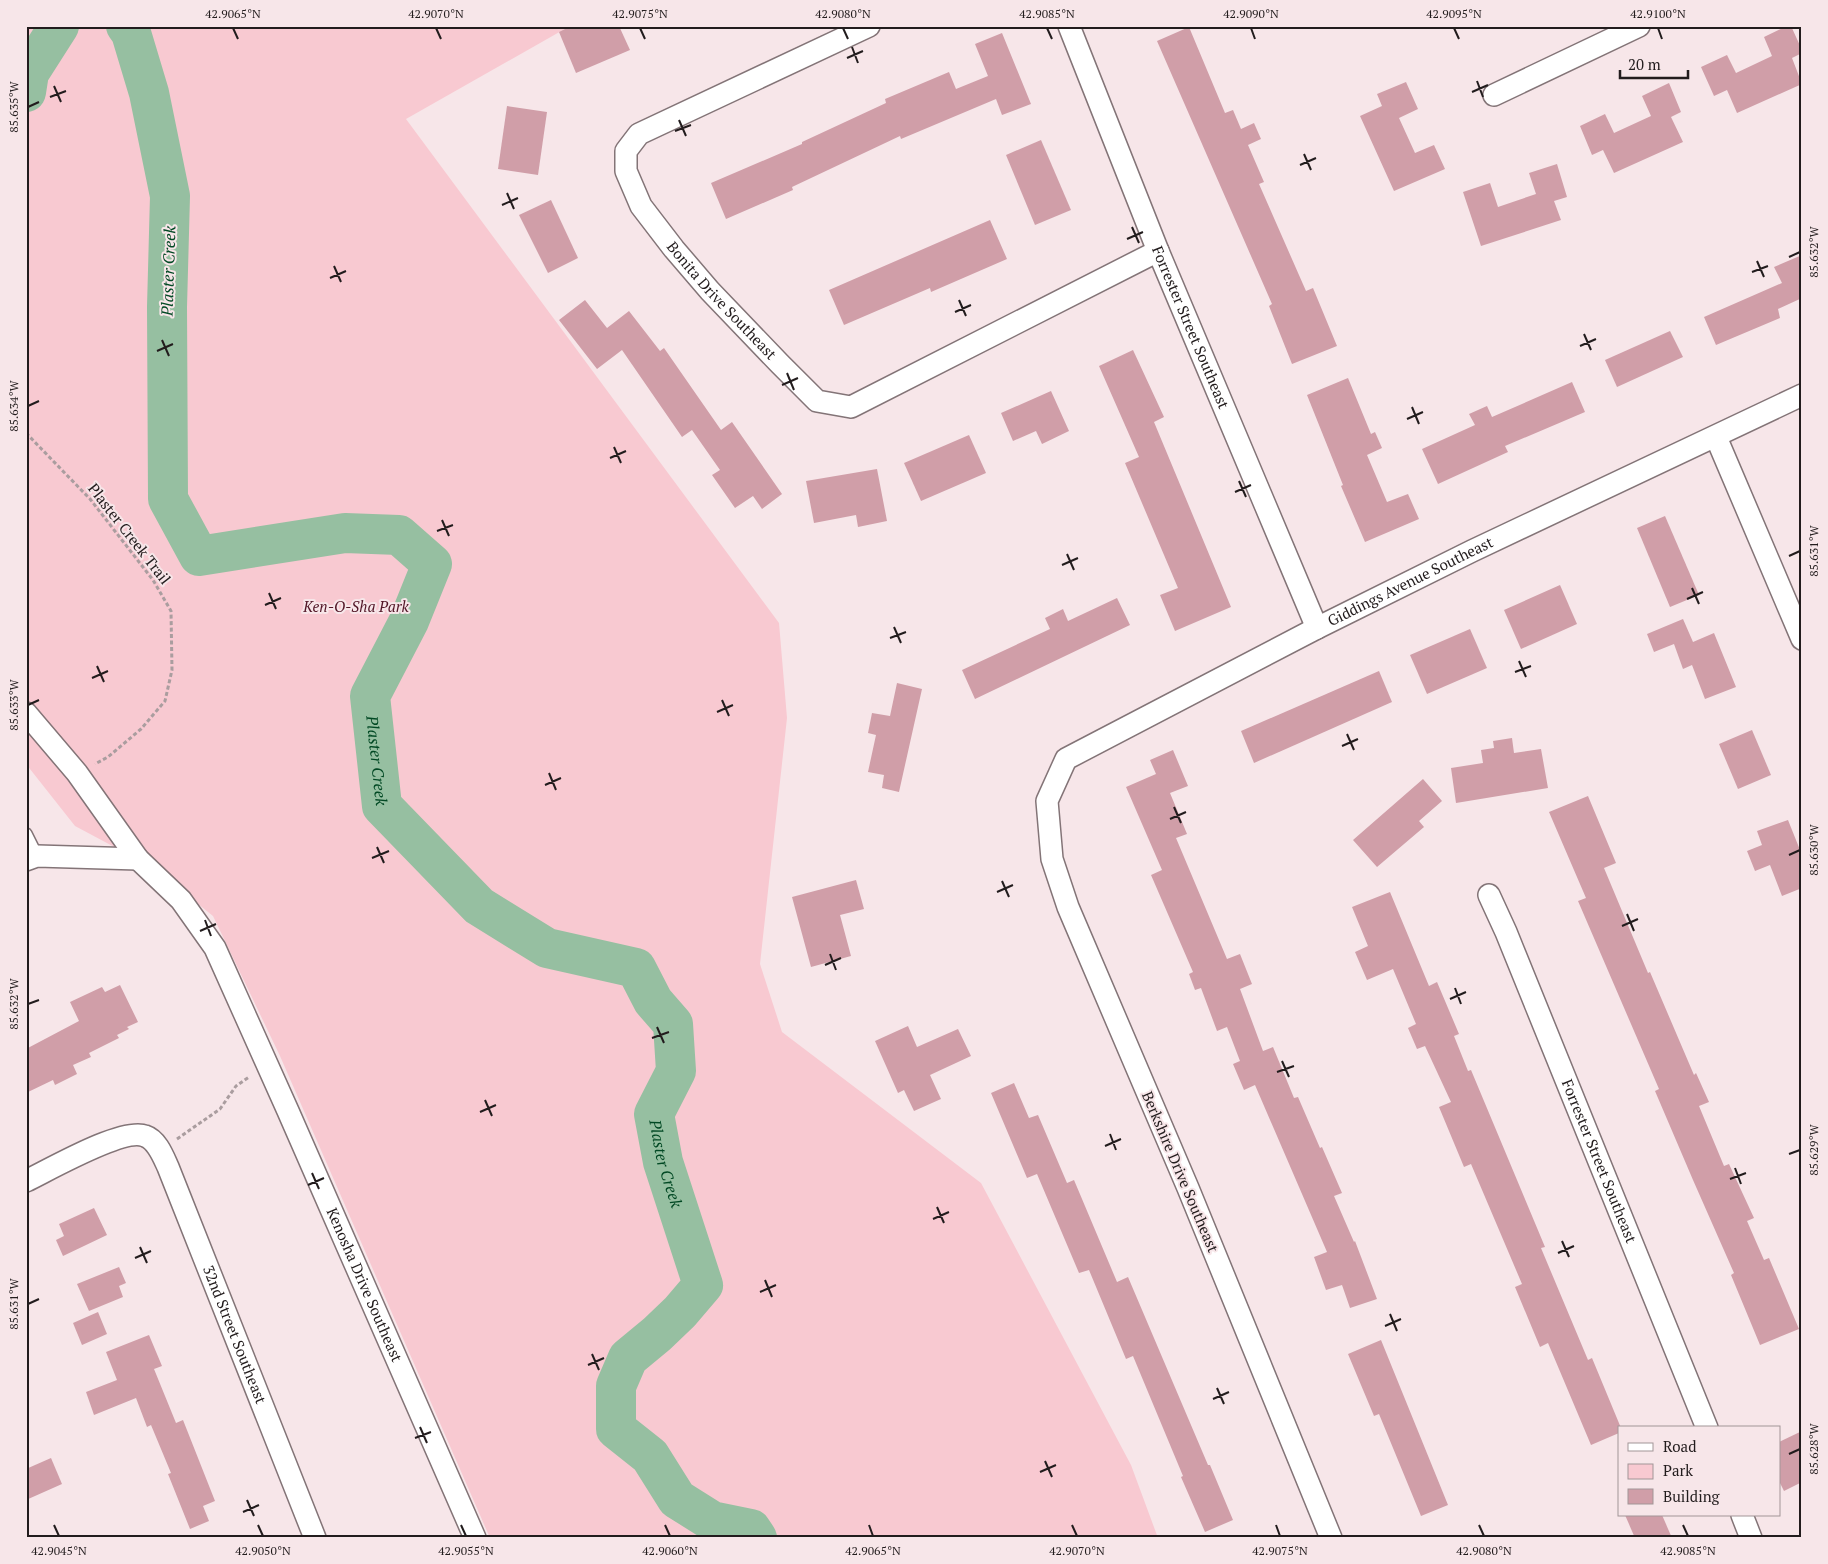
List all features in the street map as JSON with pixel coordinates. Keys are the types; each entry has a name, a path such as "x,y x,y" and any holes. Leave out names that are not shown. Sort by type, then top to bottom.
{"street":[{"name":"Bonita Drive Southeast","path":"869,26 638,134 626,151 626,171 641,206 668,242 710,291 817,400 852,407 1158,252"},
{"name":"Forrester Street Southeast","path":"1069,26 1158,252 1317,628"},
{"path":"1494,95 1640,26"},
{"name":"Giddings Avenue Southeast","path":"1047,801 1066,758 1317,628 1472,551 1802,395"},
{"path":"1716,437 1802,639"},
{"name":"Kenosha Drive Southeast","path":"26,713 77,773 138,860 181,900 215,948 475,1538"},
{"name":"Berkshire Drive Southeast","path":"1047,801 1052,859 1068,907 1188,1188 1331,1538"},
{"path":"31,858 138,860"},
{"name":"Forrester Street Southeast","path":"1489,895 1514,950 1706,1426"},
{"path":"26,1181 107,1142 132,1134 152,1142"},
{"name":"32nd Street Southeast","path":"152,1142 168,1167 315,1538"},
{"path":"1742,1516 1751,1538"}],"lane":[{"path":"26,834 31,858"}],"path":[{"name":"Plaster Creek Trail","path":"26,433 96,506 153,580 171,611 172,670 165,701 141,729 108,757 77,773"},
{"path":"152,1142 176,1140 220,1109 236,1086 267,1064"}],"green space":[{"name":"Ken-O-Sha Park","path":"26,26 570,26 406,119 779,623 787,718 760,964 782,1032 981,1183 1131,1465 1158,1538 490,1538 280,1056 213,916 152,867 75,826 26,764"}],"building":[{"path":"571,26 619,26 630,50 576,73 559,32"},
{"path":"1787,26 1791,26 1802,50 1802,53 1792,58 1802,84 1737,113 1727,90 1714,96 1701,67 1727,55 1736,73 1772,56 1764,37"},
{"path":"1189,27 1225,113 1233,110 1241,129 1254,123 1261,139 1248,145 1264,182 1259,184 1306,291 1313,288 1337,346 1292,364 1269,306 1272,304 1157,41"},
{"path":"1002,33 1031,104 1002,115 996,99 901,139 900,136 792,187 793,190 726,219 711,183 802,144 802,142 886,103 885,99 949,72 956,89 988,76 975,44"},
{"path":"1406,82 1418,109 1399,118 1415,153 1434,145 1445,169 1394,191 1360,116 1382,106 1377,94"},
{"path":"1669,83 1681,112 1671,117 1683,142 1614,173 1603,150 1592,155 1580,126 1605,114 1614,133 1651,116 1642,96"},
{"path":"507,106 547,112 538,175 498,169"},
{"path":"1041,140 1071,210 1035,225 1006,155"},
{"path":"1557,164 1567,197 1554,201 1561,220 1481,246 1463,192 1490,183 1498,207 1536,194 1529,173"},
{"path":"551,200 578,258 548,273 519,215"},
{"path":"990,220 1007,259 931,292 930,288 844,325 829,290"},
{"path":"1802,255 1802,298 1778,309 1780,318 1716,345 1704,317 1782,283 1774,267"},
{"path":"585,300 607,328 629,311 660,351 664,348 721,430 732,422 782,494 762,509 753,496 735,508 712,475 720,470 692,430 682,437 622,350 597,369 559,320"},
{"path":"1670,331 1683,357 1617,387 1605,360"},
{"path":"1133,350 1164,417 1154,422 1231,607 1175,631 1160,595 1178,588 1125,463 1139,457 1099,366"},
{"path":"1348,378 1371,434 1375,432 1382,448 1367,455 1387,502 1408,494 1419,519 1365,542 1341,486 1343,485 1307,395"},
{"path":"1572,382 1585,412 1505,446 1508,452 1438,484 1422,449 1475,425 1469,414 1487,406 1492,417"},
{"path":"1051,391 1069,431 1042,444 1036,431 1013,441 1001,413"},
{"path":"969,435 986,473 921,501 904,463"},
{"path":"877,469 887,521 858,527 856,515 814,523 806,481"},
{"path":"1665,516 1699,595 1670,607 1637,528"},
{"path":"1560,585 1577,624 1521,649 1504,610"},
{"path":"1117,598 1130,625 975,699 962,670 1050,629 1045,618 1063,609 1068,621"},
{"path":"1683,619 1693,642 1714,633 1736,687 1705,699 1692,665 1683,669 1674,644 1654,652 1647,634"},
{"path":"1470,629 1487,668 1427,694 1410,655"},
{"path":"1379,671 1392,702 1254,763 1241,731"},
{"path":"897,683 922,689 899,792 882,788 884,775 868,772 876,735 868,733 872,713 890,716"},
{"path":"1752,730 1771,775 1738,789 1719,744"},
{"path":"1512,738 1514,753 1541,749 1548,788 1456,803 1451,768 1483,763 1481,750 1494,748 1493,741"},
{"path":"1173,750 1188,786 1170,793 1187,834 1176,838 1227,959 1240,954 1252,984 1240,989 1263,1051 1273,1047 1294,1098 1298,1097 1320,1148 1322,1147 1342,1193 1334,1196 1355,1241 1377,1299 1350,1308 1342,1285 1326,1290 1314,1257 1327,1252 1255,1085 1244,1090 1233,1064 1240,1061 1227,1027 1217,1031 1201,988 1195,990 1189,974 1193,972 1151,875 1162,870 1126,787 1156,774 1150,760"},
{"path":"1423,779 1442,801 1419,821 1424,827 1377,867 1353,840"},
{"path":"1588,796 1616,863 1604,868 1648,973 1650,972 1694,1075 1696,1073 1709,1102 1699,1106 1724,1166 1729,1164 1754,1218 1747,1221 1764,1260 1769,1258 1799,1329 1760,1345 1731,1275 1734,1273 1655,1091 1659,1089 1578,901 1586,898 1549,812"},
{"path":"1788,820 1802,855 1802,888 1782,896 1770,865 1755,871 1747,851 1762,845 1757,831"},
{"path":"856,880 864,909 840,915 851,956 811,967 792,897"},
{"path":"1390,892 1429,986 1437,982 1459,1034 1454,1036 1468,1071 1471,1070 1545,1247 1541,1248 1588,1360 1592,1358 1620,1426 1618,1426 1618,1433 1591,1445 1548,1343 1540,1347 1515,1287 1522,1284 1471,1164 1464,1167 1439,1107 1451,1102 1425,1046 1417,1049 1408,1028 1416,1024 1393,969 1367,980 1355,952 1368,946 1352,907"},
{"path":"120,985 138,1022 127,1027 129,1029 117,1035 119,1038 89,1053 91,1057 73,1065 77,1074 55,1085 53,1080 26,1093 26,1049 79,1021 70,1002 102,987 105,992"},
{"path":"908,1026 917,1047 958,1029 971,1056 930,1075 941,1099 914,1111 904,1090 898,1093 875,1041"},
{"path":"1014,1083 1029,1118 1038,1115 1067,1183 1074,1180 1117,1282 1128,1277 1233,1520 1205,1532 1133,1356 1126,1359 1089,1270 1079,1273 1037,1174 1027,1178 991,1093"},
{"path":"94,1208 107,1235 63,1256 56,1240 64,1236 59,1224"},
{"path":"119,1267 126,1283 119,1286 123,1297 89,1311 77,1284"},
{"path":"98,1312 107,1334 82,1345 73,1323"},
{"path":"149,1335 162,1366 154,1369 176,1423 183,1420 215,1501 203,1506 209,1521 190,1529 168,1474 171,1473 151,1425 147,1427 136,1398 94,1415 86,1392 117,1380 106,1352"},
{"path":"1381,1340 1448,1505 1421,1516 1379,1414 1374,1416 1348,1354"},
{"path":"1802,1431 1802,1482 1784,1491 1780,1483 1780,1442"},
{"path":"51,1458 62,1484 26,1500 26,1469"},
{"path":"1625,1516 1662,1516 1672,1538 1635,1538"}],"waterway":[{"name":"Plaster Creek","path":"26,92 29,73 59,26"},
{"name":"Plaster Creek","path":"126,26 131,33 149,93 170,196 167,307 168,499 199,556 345,533 399,535 432,564 409,621 370,696 382,806 479,906 547,948 636,968 653,1001 673,1024 676,1071 654,1114 663,1162 703,1285 680,1312 628,1358 616,1386 616,1429 650,1456 677,1499 712,1521 751,1529 757,1538"}]}
